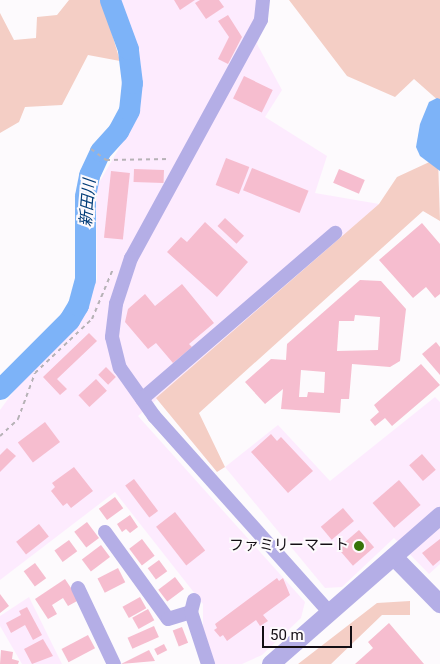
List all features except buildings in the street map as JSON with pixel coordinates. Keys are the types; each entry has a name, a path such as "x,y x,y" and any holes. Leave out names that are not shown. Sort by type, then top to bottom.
{"street":[{"path":"263,0 261,20 131,258 116,304 112,337 120,368 142,399 329,612"},
{"path":"142,399 335,233"},
{"path":"271,664 440,516"},
{"path":"105,532 168,619 192,606 208,664"},
{"path":"394,558 440,604"},
{"path":"78,588 114,664"}],"path":[{"path":"91,149 106,160 186,159"},
{"path":"0,436 18,419 35,373 92,319 115,264 131,258"}],"shaded area":[{"path":"69,0 102,0 120,61 88,55 62,105 25,107 19,122 0,133 0,13 14,40 36,38 37,17 57,15"},
{"path":"119,0 263,0 266,18 257,44 282,90 265,117 327,156 315,193 379,204 138,416 305,602 301,618 262,655 242,664 214,664 203,634 203,604 115,492 0,580 0,410 27,373 85,311 97,279 96,188 140,112 141,65"},
{"path":"289,0 440,0 440,102 414,79 395,97 347,76"},
{"path":"438,158 440,221 423,211 199,413 225,467 217,472 156,398 379,204 397,177"},
{"path":"435,397 440,402 440,564 429,574 394,538 342,587 325,588 225,467 278,425 330,481"},
{"path":"29,597 62,664 22,664 0,626 0,616"},
{"path":"410,601 410,615 382,615 331,664 298,664 377,603"}],"water":[{"path":"437,98 440,99 440,171 420,156 416,147 420,124 429,102"}],"waterway":[{"name":"新田川","path":"0,389 69,320 78,305 85,279 85,196 89,175 100,151 118,131 129,110 132,83 128,49 110,0"}],"place":[{"name":"ファミリーマート","path":"359,546"}]}
